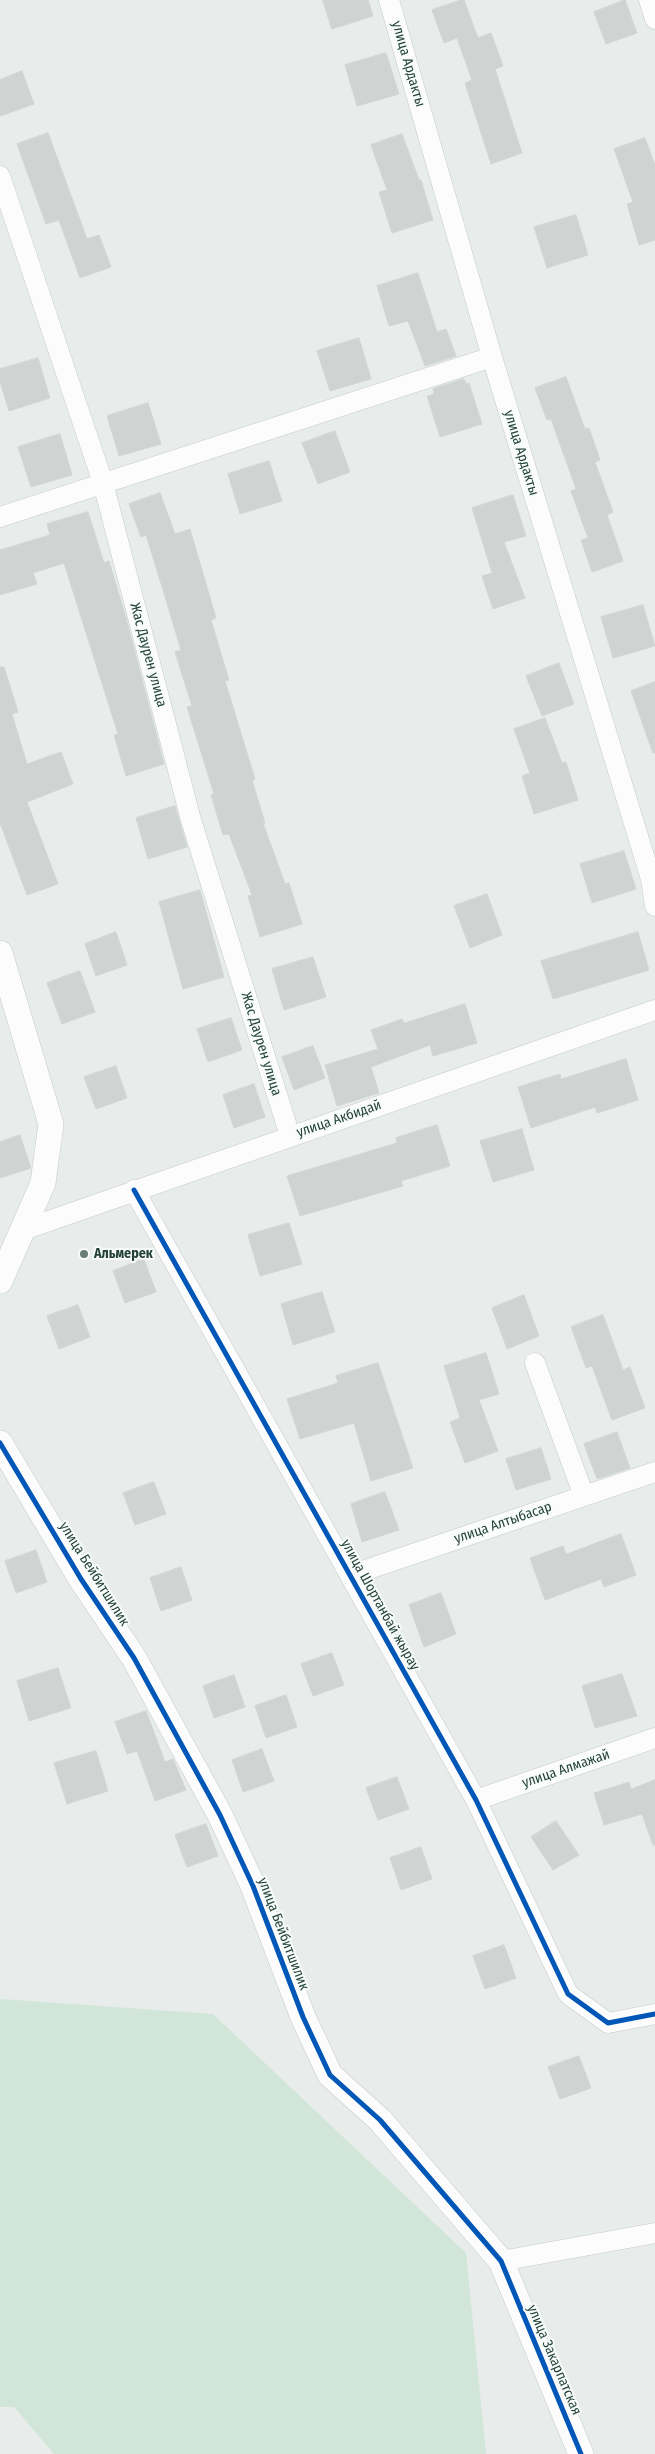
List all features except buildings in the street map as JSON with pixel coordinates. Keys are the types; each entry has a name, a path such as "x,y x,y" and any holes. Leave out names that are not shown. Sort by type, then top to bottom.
{"street":[{"name":"улица Ардакты","path":"390,0 492,357 651,879 655,906"},
{"path":"649,0 655,19"},
{"name":"Жас Даурен улица","path":"0,176 103,483 191,820 290,1136"},
{"path":"0,517 492,357"},
{"path":"0,953 51,1124 43,1183 3,1270"},
{"name":"улица Акбидай","path":"23,1230 655,1010"},
{"name":"улица Шортанбай жырау","path":"134,1190 476,1800 568,1994 608,2023 655,2014"},
{"path":"535,1363 584,1496"},
{"name":"улица Бейбитшилик","path":"0,1443 82,1579 134,1658 220,1815 253,1886 303,2017 330,2075 380,2120 448,2196 504,2268"},
{"name":"улица Алтыбасар","path":"351,1575 655,1472"},
{"name":"улица Алмажай","path":"476,1800 655,1738"},
{"path":"504,2268 655,2233"},
{"name":"улица Закарпатская","path":"504,2268 581,2454"}],"green space":[{"path":"0,2000 213,2014 466,2253 486,2454 54,2454 14,2407 0,2407"}],"cycle path":[{"path":"134,1190 476,1800 568,1994 608,2023 655,2014"},
{"path":"0,1443 81,1579 134,1658 220,1815 253,1886 303,2017 330,2075 380,2120 501,2261 581,2454"}],"place":[{"name":"Альмерек","path":"84,1254"}]}
